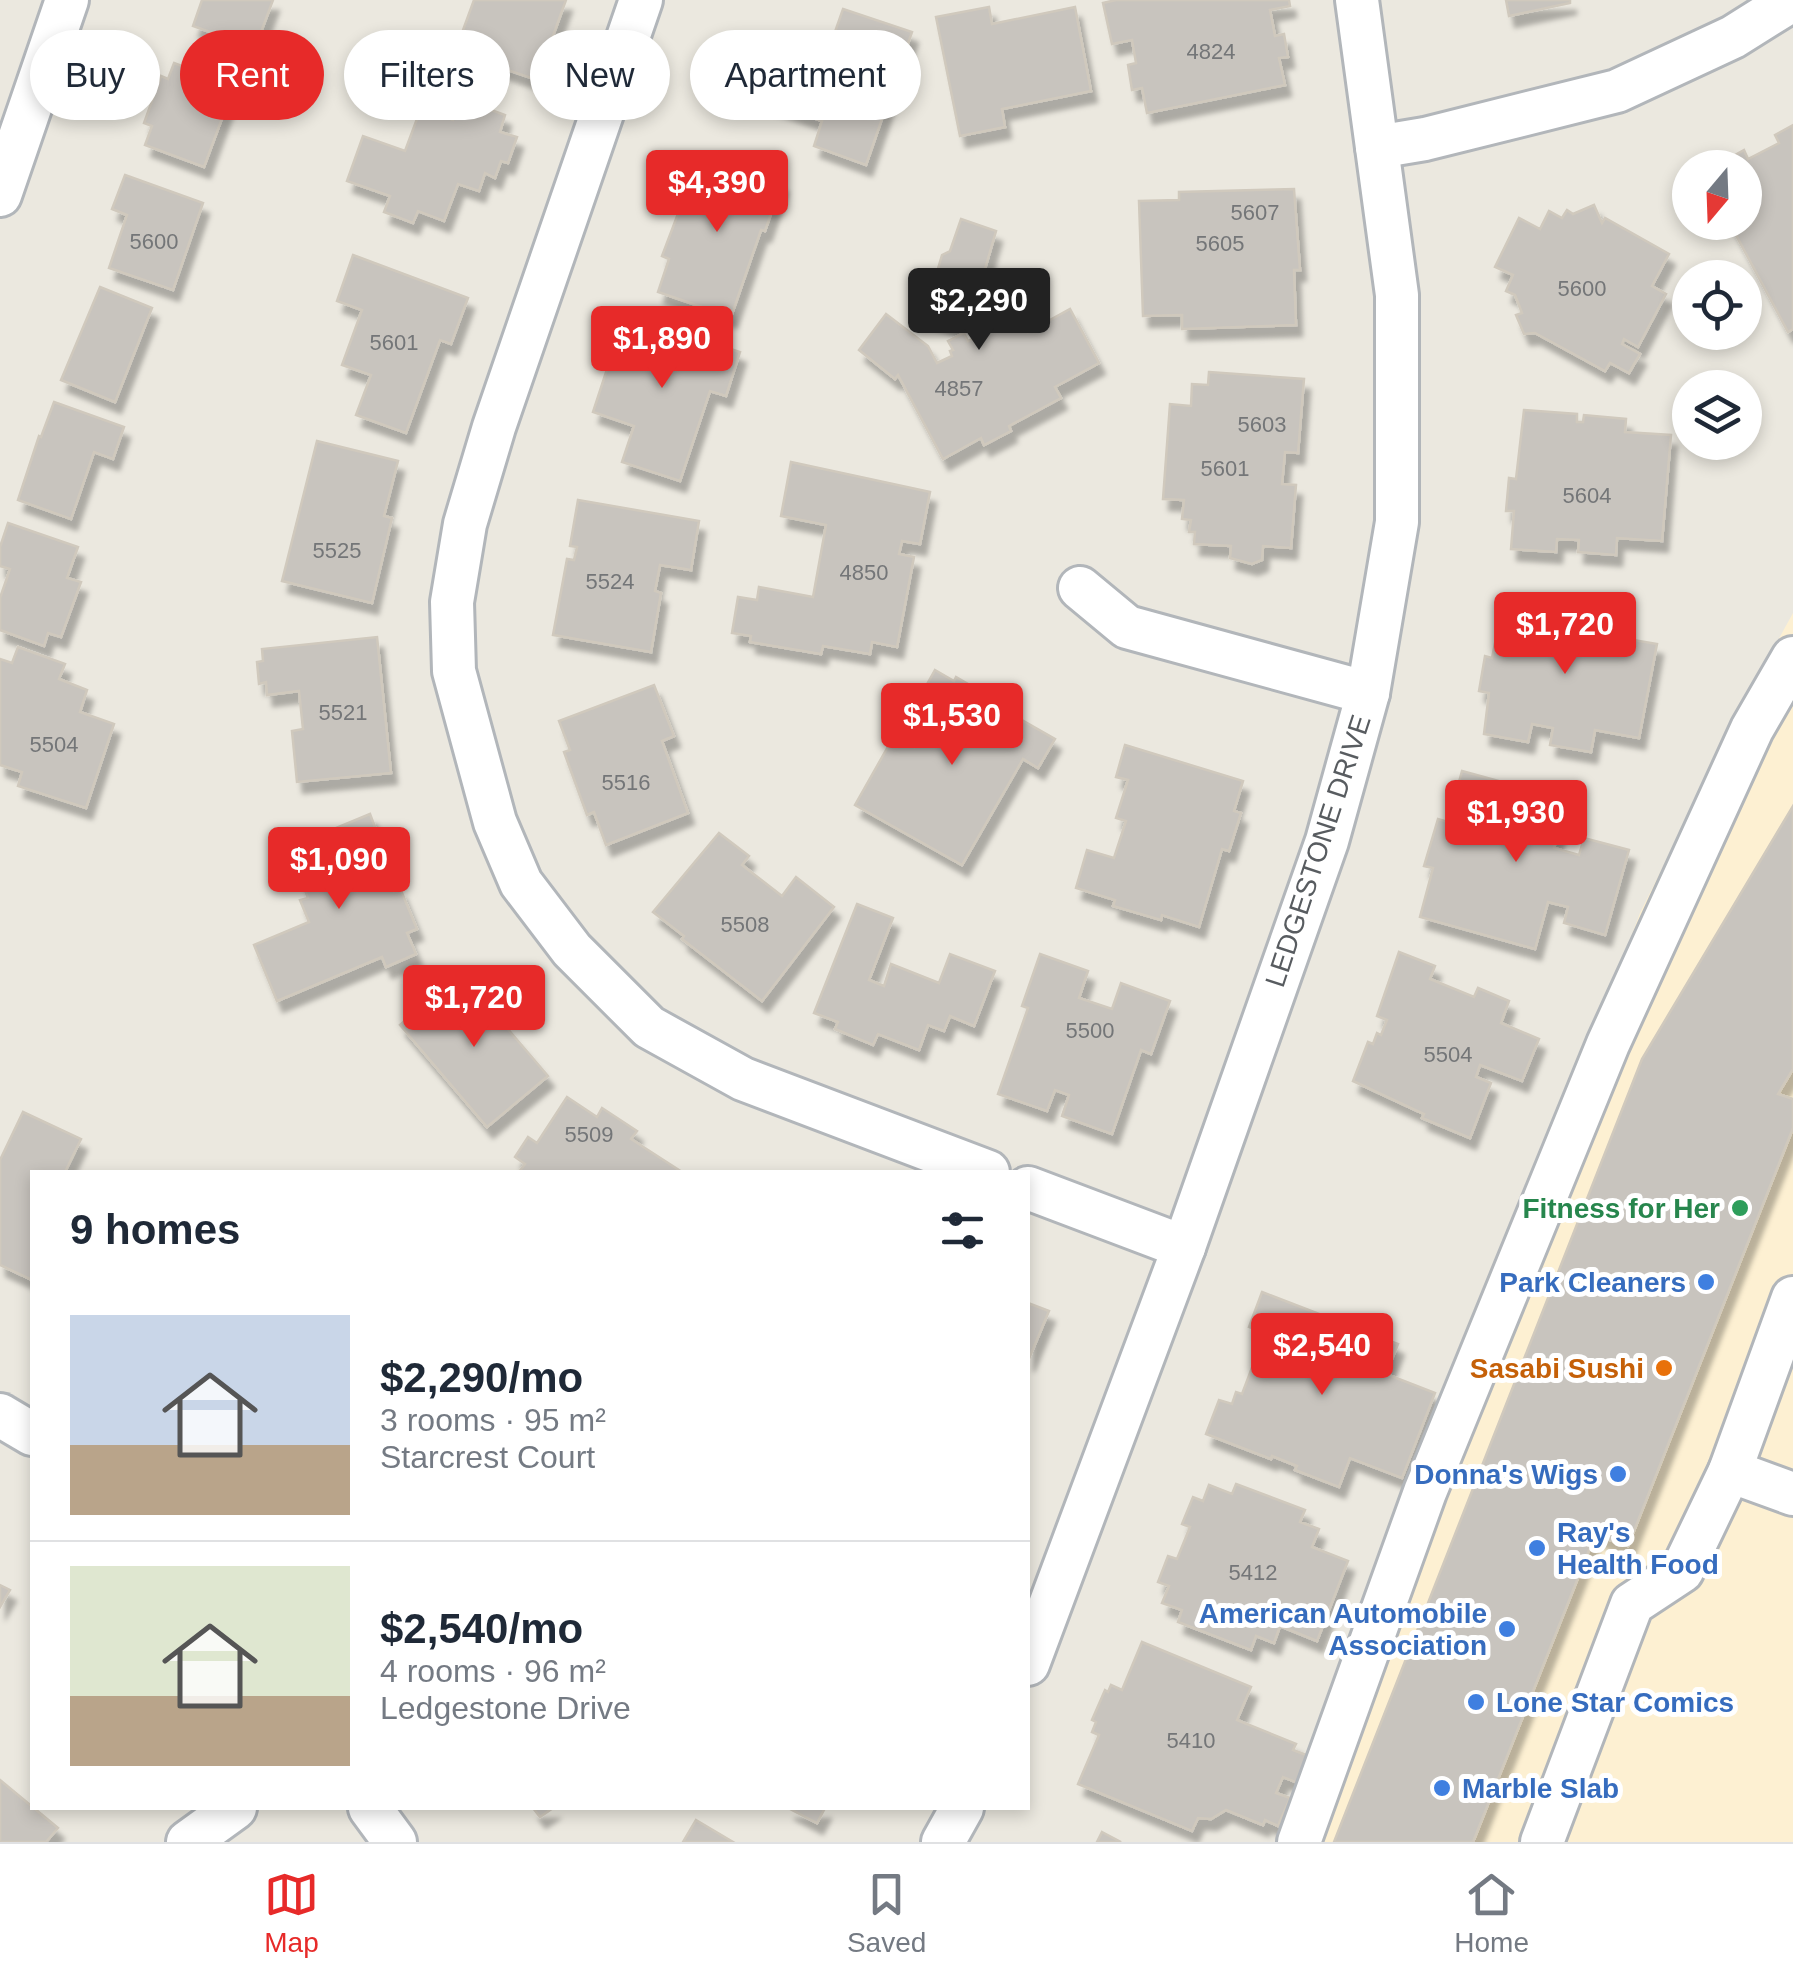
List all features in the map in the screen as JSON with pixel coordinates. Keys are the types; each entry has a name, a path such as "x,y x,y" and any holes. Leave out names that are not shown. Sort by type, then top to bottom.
{"street":[{"path":"0,195 67,0"},
{"path":"640,0 464,524 452,602 454,671 496,822 521,882 541,910 572,950 648,1028 743,1080 983,1170"},
{"name":"LEDGESTONE DRIVE","path":"1030,1659 1184,1247 1327,841 1368,693 1397,522 1397,295 1357,0"},
{"path":"1376,147 1426,139 1616,90 1733,38 1792,0"},
{"path":"1080,588 1128,627 1368,693"},
{"path":"1299,1842 1425,1492 1608,1044 1752,728 1793,658"},
{"path":"1030,1189 1184,1247"},
{"path":"1542,1842 1632,1604 1682,1571 1730,1470 1793,1298"},
{"path":"0,1415 30,1433"},
{"path":"1730,1470 1793,1494"},
{"path":"188,1842 231,1810"},
{"path":"371,1810 395,1842"},
{"path":"943,1842 961,1810"}],"shaded area":[{"path":"1793,613 1793,1842 1279,1842 1472,1357 1640,913"}],"building":[{"path":"202,0 273,0 262,30 204,30 193,26"},
{"path":"474,0 566,0 555,30 530,30 530,78 510,71 510,30 463,30"},
{"path":"1289,0 1290,6 1270,10 1275,36 1284,34 1288,57 1279,58 1285,85 1147,113 1142,88 1132,90 1128,65 1136,63 1132,40 1112,44 1103,3"},
{"path":"1506,0 1570,0 1570,3 1509,16"},
{"path":"989,7 992,24 1075,7 1091,91 1002,109 1005,127 960,136 936,17"},
{"path":"843,9 906,30 836,30"},
{"path":"174,63 180,65 180,120 221,120 204,167 145,145 152,126 144,123 160,120 160,79 168,79"},
{"path":"417,120 504,120 500,132 517,137 508,163 501,161 495,178 485,173 479,191 458,184 444,221 418,211 413,223 384,212 390,196 347,181 363,136 405,151"},
{"path":"819,120 882,120 866,165 814,146 822,121"},
{"path":"1793,125 1793,329 1788,332 1762,284 1762,260 1749,260 1739,240 1762,240 1762,152 1779,143 1775,135"},
{"path":"704,154 782,182 731,317 658,292 669,259 662,256 679,211 683,213"},
{"path":"125,175 203,203 173,290 109,268 127,215 112,209"},
{"path":"1294,189 1300,270 1294,270 1296,325 1182,329 1182,315 1143,316 1139,201 1179,200 1179,192"},
{"path":"1594,205 1602,223 1605,218 1669,254 1652,286 1666,294 1638,347 1624,339 1622,344 1640,354 1629,373 1610,363 1605,371 1535,333 1524,334 1516,315 1522,313 1515,295 1506,291 1513,275 1495,267 1519,218 1540,229 1549,211 1562,218 1567,210 1573,214"},
{"path":"961,219 996,231 985,269 997,274 1028,332 1070,309 1099,363 1055,387 1061,398 1009,426 1011,431 984,445 981,438 943,459 898,375 895,379 859,350 886,314 928,346 937,363 952,356 948,341 964,333 968,341 982,334 969,306 964,305 957,327 924,316 942,255 950,251"},
{"path":"353,255 468,298 451,344 440,340 406,433 356,415 371,375 342,365 362,310 337,301"},
{"path":"100,287 152,308 115,402 61,380"},
{"path":"625,314 740,352 726,396 710,391 680,481 622,462 634,426 593,412"},
{"path":"1209,372 1304,379 1298,453 1285,452 1282,484 1296,485 1291,548 1263,546 1262,560 1252,564 1230,558 1231,546 1194,544 1195,532 1189,532 1191,520 1182,519 1184,500 1163,499 1170,404 1191,406 1192,384 1208,385"},
{"path":"54,402 124,427 113,459 94,452 71,519 18,500"},
{"path":"1524,410 1577,414 1577,422 1583,422 1584,415 1626,419 1625,432 1671,435 1662,541 1617,538 1616,555 1578,552 1579,540 1557,539 1556,552 1511,549 1514,511 1506,511 1509,478 1516,479"},
{"path":"317,441 398,461 384,516 392,518 372,603 282,581"},
{"path":"791,462 930,492 920,544 902,541 899,554 914,557 897,647 872,642 870,654 823,646 821,654 750,642 751,636 732,633 738,597 757,600 759,587 813,597 826,525 781,516"},
{"path":"578,500 699,521 691,570 660,565 655,591 661,593 651,652 553,635 567,559 574,560 577,547 570,546"},
{"path":"8,523 78,547 67,578 81,582 61,637 48,633 44,646 0,630 0,598 10,569 0,566 0,547"},
{"path":"1508,598 1548,606 1546,617 1570,621 1573,605 1615,613 1610,636 1657,644 1639,738 1595,730 1591,752 1550,745 1553,728 1532,724 1528,742 1484,734 1489,693 1479,691 1485,656 1492,658"},
{"path":"377,637 391,773 297,782 292,731 303,729 299,691 267,695 266,682 259,684 257,662 263,661 262,649"},
{"path":"18,647 65,664 59,679 87,690 80,712 114,724 86,808 18,786 22,772 0,765 0,659 12,663"},
{"path":"935,670 954,681 956,677 1055,739 1038,768 1023,759 962,865 855,805 894,736 914,747 933,714 916,704"},
{"path":"654,685 674,736 662,741 688,813 606,845 594,812 587,815 564,752 570,750 559,721"},
{"path":"1125,745 1243,781 1234,811 1241,813 1229,851 1222,849 1199,927 1113,906 1115,900 1076,888 1087,850 1114,858 1126,821 1116,818 1128,780 1116,777"},
{"path":"1462,771 1576,802 1568,828 1561,825 1554,848 1579,855 1584,838 1629,850 1605,935 1564,923 1568,907 1548,902 1535,949 1420,917 1433,868 1424,866 1438,819 1448,822"},
{"path":"1793,806 1793,1069 1778,1094 1793,1099 1793,1128 1628,1546 1595,1535 1473,1842 1334,1842 1642,1059"},
{"path":"370,814 383,848 378,851 394,891 400,888 417,929 407,933 416,954 386,967 382,957 277,1001 254,945 309,922 300,900 308,898 288,848"},
{"path":"719,833 749,856 742,865 782,896 796,877 834,907 762,1001 653,912"},
{"path":"857,904 893,918 869,980 884,986 891,964 939,983 950,954 995,971 974,1026 950,1016 944,1031 928,1025 919,1050 878,1034 873,1045 835,1029 838,1022 814,1013"},
{"path":"1399,952 1435,966 1430,979 1474,997 1478,988 1509,1001 1501,1023 1539,1039 1522,1081 1480,1065 1476,1077 1491,1083 1470,1138 1422,1118 1424,1114 1353,1081 1368,1042 1373,1044 1377,1033 1381,1035 1387,1020 1377,1016"},
{"path":"1040,954 1088,971 1079,998 1112,1009 1121,983 1170,1001 1151,1054 1141,1050 1112,1134 1062,1116 1069,1095 1055,1090 1047,1111 998,1094 1028,1008 1022,1006"},
{"path":"460,973 548,1076 487,1127 400,1025"},
{"path":"567,1097 597,1117 602,1108 637,1131 631,1139 679,1170 520,1170 525,1164 515,1157 528,1137 537,1143"},
{"path":"23,1112 81,1139 66,1170 30,1170 30,1279 0,1265 0,1160"},
{"path":"1262,1292 1327,1317 1321,1332 1346,1342 1352,1327 1398,1344 1386,1374 1435,1393 1402,1478 1350,1458 1339,1487 1295,1470 1297,1466 1272,1456 1271,1459 1206,1434 1219,1400 1232,1404 1236,1392 1242,1394 1261,1344 1256,1343 1261,1331 1249,1327"},
{"path":"1030,1304 1049,1311 1030,1356"},
{"path":"1236,1484 1305,1510 1300,1522 1319,1529 1312,1547 1348,1561 1317,1641 1280,1626 1274,1643 1256,1636 1251,1650 1178,1622 1182,1610 1162,1603 1169,1586 1158,1582 1168,1556 1177,1559 1190,1527 1182,1524 1193,1497 1203,1501 1209,1485 1232,1494"},
{"path":"0,1585 10,1590 0,1607"},
{"path":"1142,1642 1251,1687 1237,1720 1296,1744 1293,1750 1309,1756 1298,1783 1283,1777 1276,1793 1290,1798 1278,1826 1265,1820 1263,1825 1226,1810 1211,1819 1198,1818 1192,1831 1078,1784 1099,1735 1092,1732 1096,1722 1092,1720 1105,1690 1108,1692 1111,1685 1122,1690"},
{"path":"0,1780 30,1805 30,1810 36,1810 58,1828 46,1842 0,1842"},
{"path":"792,1810 824,1810 817,1823"},
{"path":"696,1820 733,1842 683,1842"},
{"path":"1102,1832 1121,1842 1097,1842"}],"place":[{"name":"Fitness for Her","path":"1740,1208"},
{"name":"Park Cleaners","path":"1706,1282"},
{"name":"Sasabi Sushi","path":"1664,1368"},
{"name":"Donna's Wigs","path":"1618,1474"},
{"name":"Ray's Health Food","path":"1537,1548"},
{"name":"American Automobile Association","path":"1507,1629"},
{"name":"Lone Star Comics","path":"1476,1702"},
{"name":"Marble Slab","path":"1442,1788"}]}
